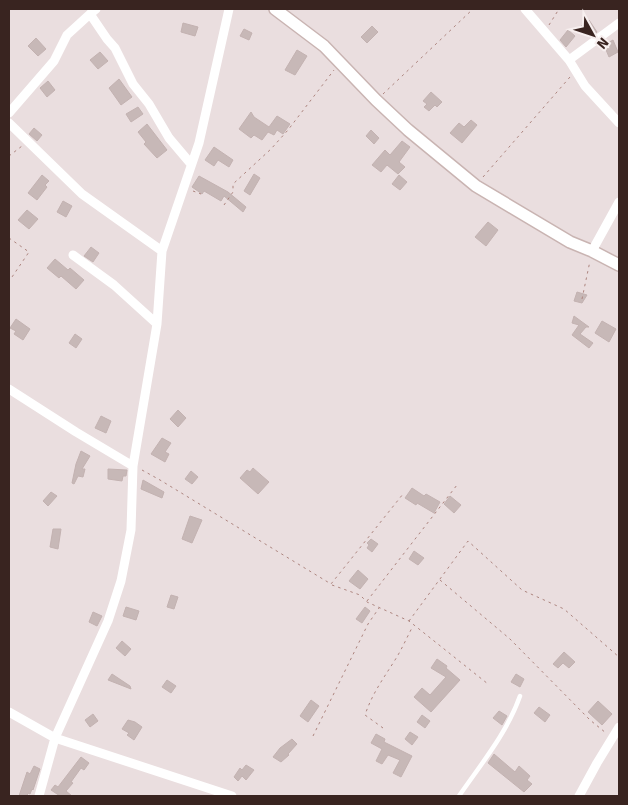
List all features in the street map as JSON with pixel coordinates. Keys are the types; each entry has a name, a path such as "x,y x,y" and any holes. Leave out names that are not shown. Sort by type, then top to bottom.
{"street":[{"path":"39,796 55,738 108,621 121,581 131,530 132,466 157,324 162,251 199,142 228,9"},
{"path":"275,9 324,46 408,130 476,186 570,242 619,265"},
{"path":"525,9 569,60 585,86 619,123"},
{"path":"9,113 54,61 67,34 93,11 107,39 115,48 133,84 149,104 169,138 191,164"},
{"path":"569,60 619,23"},
{"path":"9,123 82,194 162,251"},
{"path":"592,251 619,202"},
{"path":"73,255 114,285 157,324"},
{"path":"9,389 132,466"},
{"path":"9,712 55,738 232,796"},
{"path":"579,796 616,734"}],"lane":[{"path":"459,796 501,735 514,712 520,696"}],"path":[{"path":"376,100 473,9"},
{"path":"545,32 559,9"},
{"path":"224,205 233,192 233,184 271,149 288,130 339,63"},
{"path":"476,186 576,70"},
{"path":"9,156 28,142"},
{"path":"9,238 29,252 12,277 9,276"},
{"path":"582,299 592,251"},
{"path":"132,466 160,480 331,584 360,596 367,602 409,621 488,684"},
{"path":"367,602 457,485"},
{"path":"331,584 403,494"},
{"path":"409,621 468,541 522,590 564,609 619,657"},
{"path":"440,580 510,639 590,720 616,734"},
{"path":"313,736 368,624 380,607"},
{"path":"383,728 365,715 371,698 413,625"}],"building":[{"path":"589,20 597,32 589,37 581,26"},
{"path":"183,23 198,27 195,36 181,32"},
{"path":"372,26 378,32 367,43 361,37"},
{"path":"244,29 252,33 249,40 240,36"},
{"path":"568,30 575,36 566,47 560,40"},
{"path":"36,38 46,49 38,56 28,46"},
{"path":"613,40 618,52 609,57 604,45"},
{"path":"297,50 307,56 295,75 285,70"},
{"path":"100,52 108,61 98,69 90,60"},
{"path":"119,79 132,97 121,105 109,88"},
{"path":"48,81 55,90 47,97 40,88"},
{"path":"431,92 442,102 437,107 435,105 429,111 424,107 427,104 423,101"},
{"path":"138,107 143,114 131,122 126,114"},
{"path":"251,112 254,117 269,127 277,116 290,124 283,134 277,130 274,135 268,132 262,140 254,135 251,138 239,129"},
{"path":"471,120 477,125 462,143 450,133 459,123 464,127"},
{"path":"147,124 167,150 157,158 144,144 146,142 138,132"},
{"path":"34,128 42,135 37,141 29,134"},
{"path":"371,130 379,138 374,144 366,136"},
{"path":"402,141 410,147 399,162 405,167 398,174 387,165 381,172 372,165 385,150 390,155"},
{"path":"214,147 233,160 229,167 218,160 214,166 205,160"},
{"path":"254,174 260,178 250,195 244,191"},
{"path":"42,175 49,181 45,185 47,187 37,200 28,193"},
{"path":"399,175 407,182 400,190 392,184"},
{"path":"199,176 228,192 246,207 243,212 224,196 221,201 204,191 202,194 192,187"},
{"path":"63,201 72,206 66,217 57,212"},
{"path":"27,210 38,219 29,229 18,220"},
{"path":"488,222 498,230 486,246 475,237"},
{"path":"91,247 99,253 93,262 84,256"},
{"path":"55,259 68,270 70,268 84,280 76,289 61,276 59,278 47,268"},
{"path":"577,292 587,295 582,303 574,301"},
{"path":"574,316 589,327 586,327 580,334 593,343 589,348 572,335 579,325 572,323"},
{"path":"16,319 30,329 23,340 14,334 16,331 10,328"},
{"path":"602,321 616,329 609,342 595,333"},
{"path":"75,334 82,339 76,348 69,343"},
{"path":"178,410 186,418 178,427 170,419"},
{"path":"101,416 111,421 106,433 95,428"},
{"path":"162,438 171,443 165,452 169,454 165,462 151,454"},
{"path":"81,451 90,456 82,469 85,469 83,477 78,476 74,484 72,483 76,464"},
{"path":"253,468 269,482 258,494 240,478 247,470 250,472"},
{"path":"108,469 127,470 126,476 123,476 122,481 108,479"},
{"path":"191,471 198,477 192,484 185,479"},
{"path":"143,480 164,492 162,498 141,489"},
{"path":"412,488 424,496 426,494 440,502 434,513 405,498"},
{"path":"51,492 57,496 48,506 43,501"},
{"path":"450,496 461,505 454,513 444,504"},
{"path":"190,516 202,520 192,543 182,539"},
{"path":"53,529 61,529 58,549 50,547"},
{"path":"371,539 378,544 372,552 367,548 369,545 367,543"},
{"path":"414,551 424,558 418,565 409,559"},
{"path":"358,570 368,579 360,589 349,581"},
{"path":"171,595 178,597 174,609 167,607"},
{"path":"126,607 139,611 136,620 123,616"},
{"path":"365,607 370,611 362,623 356,619"},
{"path":"93,612 102,616 97,626 89,622"},
{"path":"122,641 131,649 125,656 116,648"},
{"path":"564,652 575,662 569,668 563,663 558,668 553,664"},
{"path":"437,659 447,666 446,668 460,680 431,712 414,697 422,688 430,695 446,677 431,668"},
{"path":"112,674 130,686 131,689 108,680"},
{"path":"516,674 524,679 520,687 511,682"},
{"path":"167,680 176,686 171,693 162,687"},
{"path":"311,700 319,706 308,722 300,716"},
{"path":"598,701 612,714 602,725 588,712"},
{"path":"539,707 550,715 545,722 534,713"},
{"path":"499,711 507,716 502,725 493,718"},
{"path":"93,714 98,721 90,727 85,720"},
{"path":"422,715 430,721 425,728 417,722"},
{"path":"128,720 142,727 134,740 127,735 129,733 122,729"},
{"path":"410,732 418,737 412,745 405,739"},
{"path":"376,734 385,739 384,742 412,756 401,777 393,773 400,760 388,755 382,764 376,761 382,749 371,743"},
{"path":"292,739 297,744 289,755 281,762 273,757 280,748"},
{"path":"494,754 515,772 519,766 530,776 527,780 532,784 524,792 488,763"},
{"path":"81,757 89,763 84,770 81,768 66,791 72,796 60,796 51,790 55,785 58,787"},
{"path":"246,765 254,770 246,780 242,776 238,781 234,777 240,768 242,770"},
{"path":"34,766 40,769 33,790 27,796 19,796 27,772 30,774"}]}
